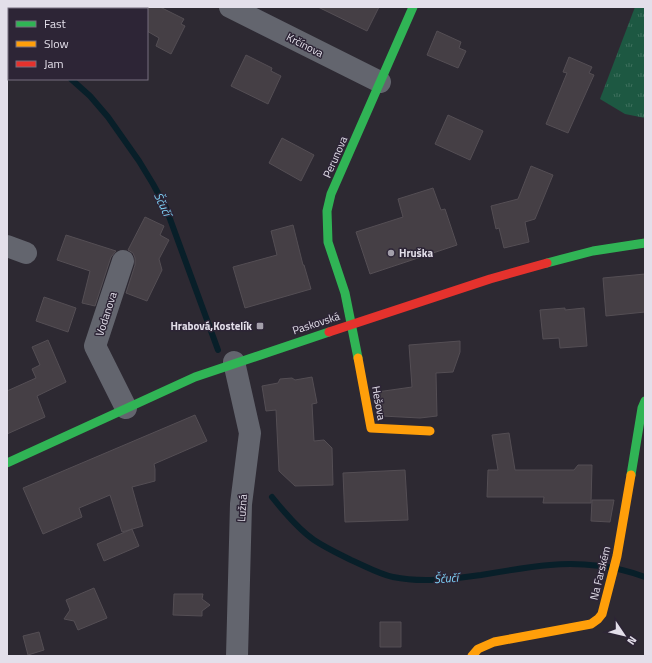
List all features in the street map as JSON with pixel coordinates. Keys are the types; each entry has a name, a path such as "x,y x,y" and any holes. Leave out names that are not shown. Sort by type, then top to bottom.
{"street":[{"name":"Krčínova","path":"230,7 380,82"},
{"name":"Perunova","path":"352,323 345,293 328,242 326,211 331,194 413,7"},
{"name":"Paskovská","path":"7,463 195,377 234,362 490,279 593,251 645,243"},
{"name":"Vodanova","path":"123,261 96,346 126,408"},
{"name":"Hešova","path":"352,323 371,428 430,431"},
{"name":"Lužná","path":"234,362 250,433 241,504 237,656"},
{"name":"Na Farském","path":"472,656 478,649 494,642 592,624 602,614 617,556 642,408 645,401"}],"green space":[{"path":"635,7 645,7 645,118 625,114 600,99"}],"building":[{"path":"160,7 184,19 181,24 185,26 171,54 156,46 159,38 148,32 147,8"},
{"path":"318,7 379,7 367,31"},
{"path":"437,31 461,42 459,48 466,51 458,68 427,55"},
{"path":"246,55 272,68 271,71 281,76 268,104 231,86"},
{"path":"569,57 592,67 589,73 594,75 568,133 546,124 567,73 563,72"},
{"path":"448,115 483,131 470,160 435,144"},
{"path":"282,138 314,155 301,181 269,163"},
{"path":"531,166 553,175 535,219 525,222 529,242 504,248 499,228 496,229 491,206 518,199"},
{"path":"433,188 441,210 445,209 457,245 370,274 356,232 403,217 398,199"},
{"path":"145,217 164,226 160,235 169,240 159,259 162,270 147,301 126,293 135,265 133,253 128,250"},
{"path":"293,225 303,265 311,289 245,308 233,267 277,255 271,231"},
{"path":"66,235 116,251 111,257 95,306 82,303 90,271 57,260"},
{"path":"645,274 645,312 606,316 603,278"},
{"path":"44,297 76,308 68,332 36,321"},
{"path":"565,308 565,310 584,308 587,346 560,348 559,338 543,339 540,310"},
{"path":"48,340 66,382 37,396 45,417 7,434 7,391 36,378 32,369 40,365 32,347"},
{"path":"460,341 460,352 453,372 436,373 437,416 420,418 382,416 377,392 412,387 409,345"},
{"path":"312,377 317,403 312,404 314,441 324,440 332,448 333,485 295,486 279,471 276,410 266,411 262,386 278,383 280,379 292,378 295,380"},
{"path":"195,415 207,441 154,464 155,481 132,487 143,526 122,532 110,495 79,508 82,517 43,534 23,488"},
{"path":"509,433 515,470 574,470 578,465 592,465 591,503 543,503 544,497 487,497 488,470 498,470 492,435"},
{"path":"405,470 408,520 345,522 343,473"},
{"path":"592,500 614,500 610,522 591,521"},
{"path":"132,529 139,546 104,561 97,544"},
{"path":"94,588 107,618 78,630 74,621 64,619 70,610 66,600"},
{"path":"174,594 203,594 202,599 210,605 202,611 202,616 173,615"},
{"path":"380,622 401,622 401,647 380,647"},
{"path":"39,632 44,650 28,655 23,636"}],"waterway":[{"name":"Ščučí","path":"72,80 90,96 108,117 139,161 166,208 218,350"},
{"name":"Ščučí","path":"272,497 297,526 308,536 351,560 388,576 415,580 448,579 533,567 574,564 622,570 645,577"}],"traffic: fast":[{"path":"358,358 345,293 328,242 327,211 331,194 413,7"},
{"path":"547,263 593,251 645,243"},
{"path":"7,463 195,377 329,332"},
{"path":"631,475 642,408 645,401"}],"traffic: slow":[{"path":"358,358 371,428 430,431"},
{"path":"472,656 478,649 494,642 591,624 598,619 602,614 617,556 631,475"}],"traffic: jam":[{"path":"329,332 490,279 547,263"}],"place":[{"name":"Hruška","path":"391,253"},
{"name":"Hrabová,Kostelík","path":"260,326"}]}
